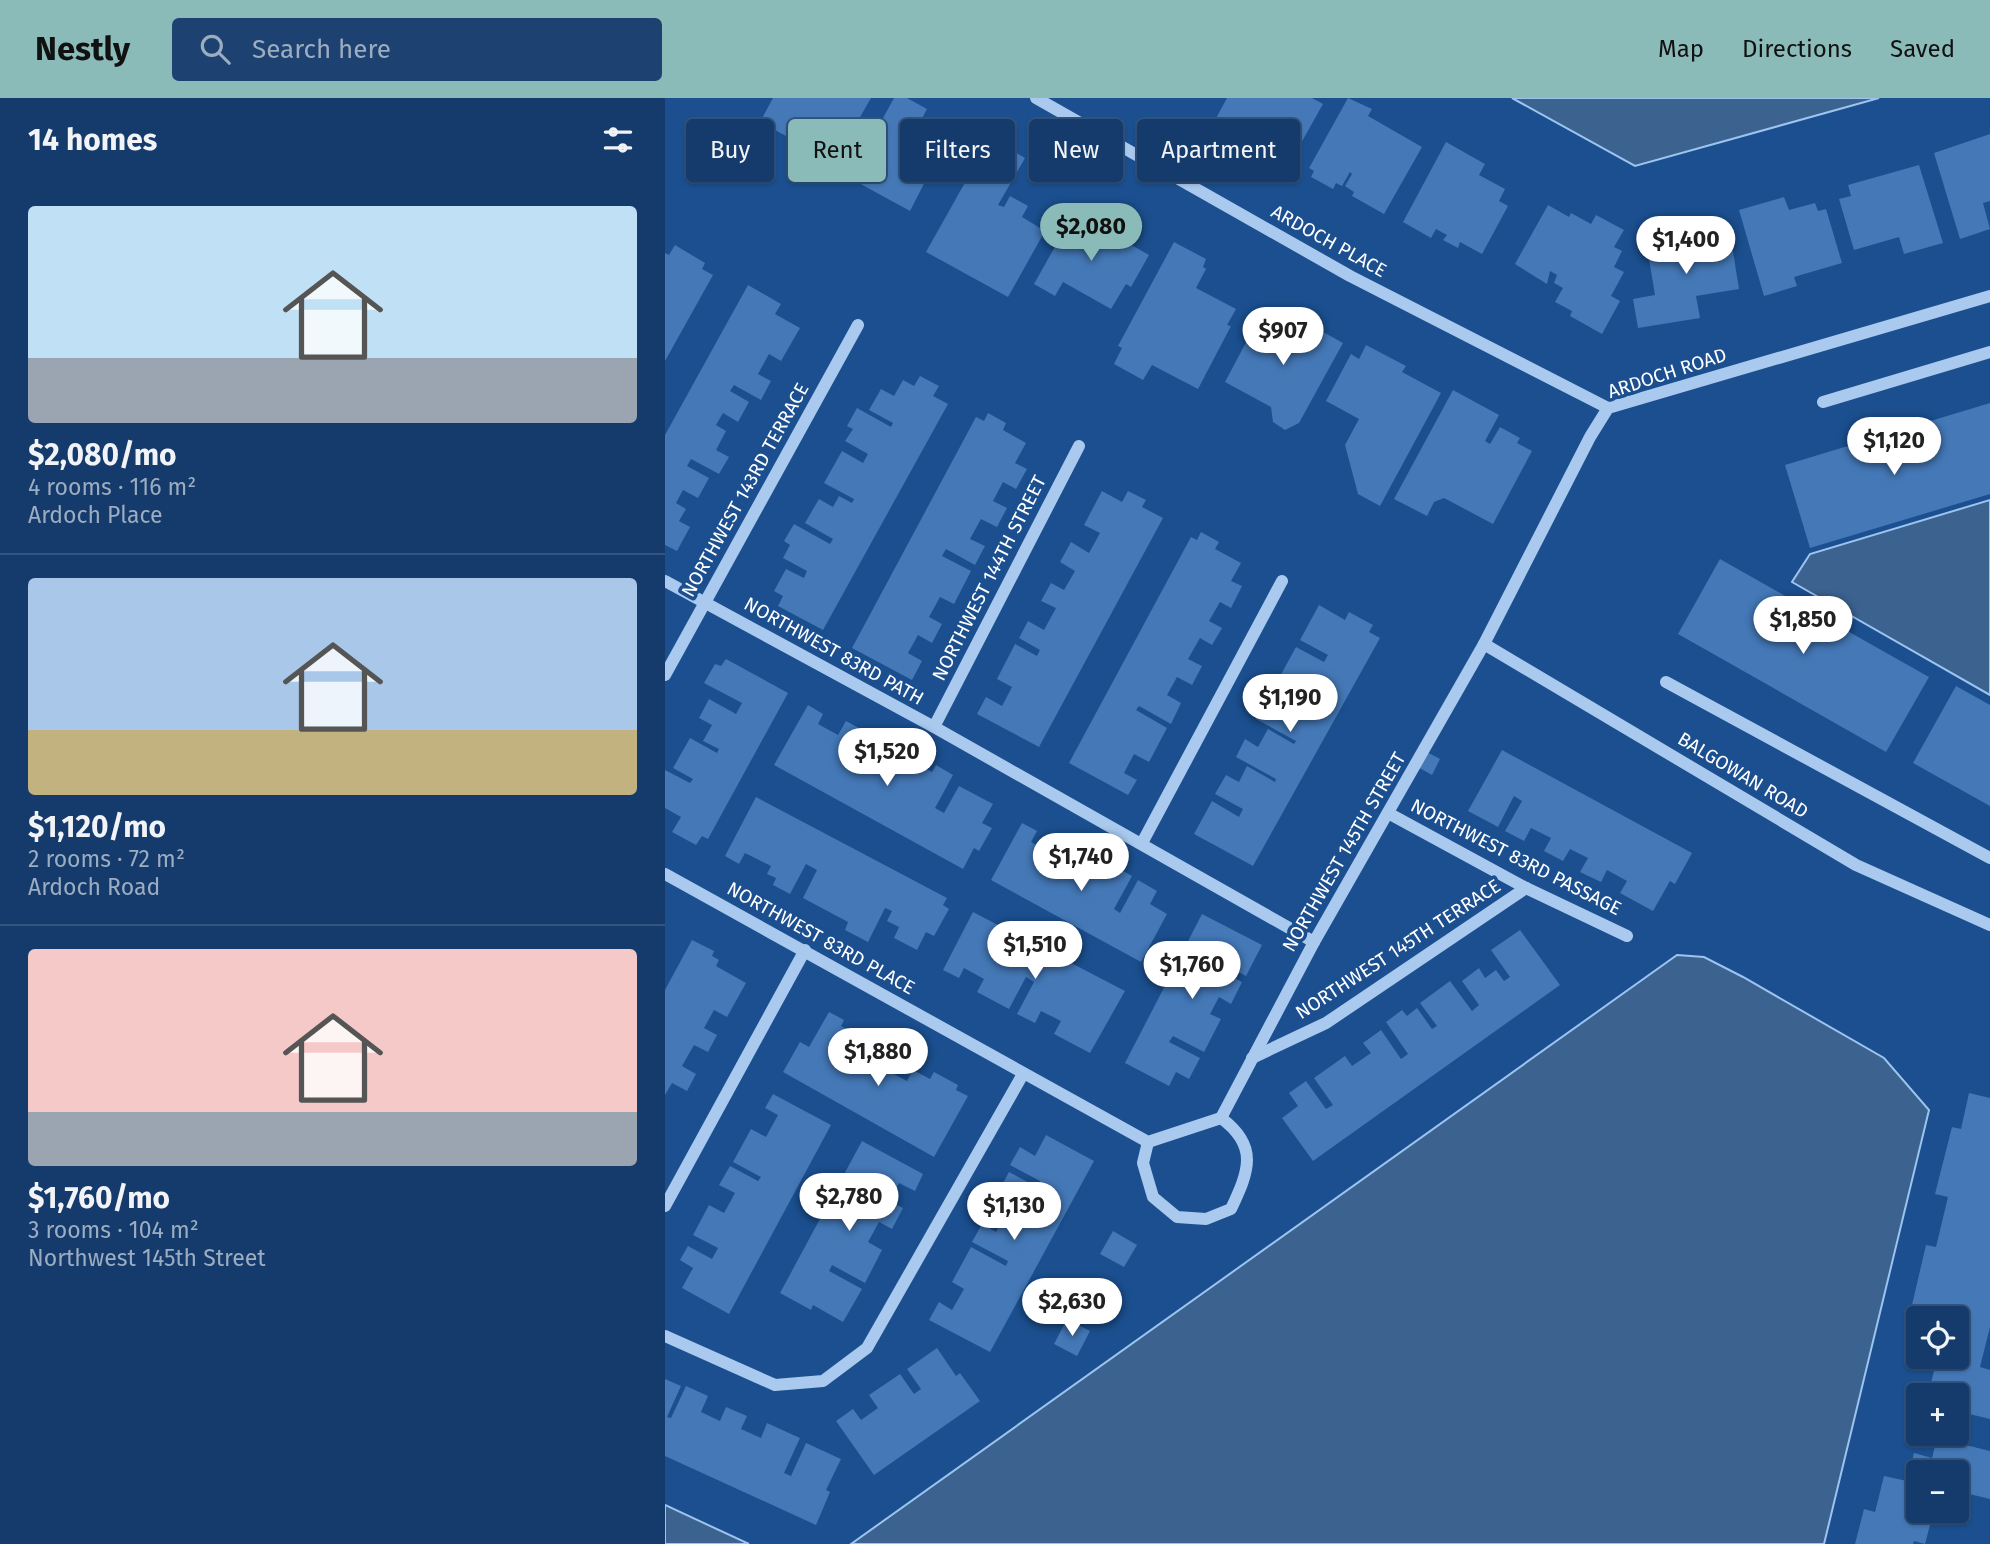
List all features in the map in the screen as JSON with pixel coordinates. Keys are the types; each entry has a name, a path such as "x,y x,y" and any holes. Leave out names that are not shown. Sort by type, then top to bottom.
{"street":[{"name":"ARDOCH PLACE","path":"1036,98 1350,276 1608,408"},
{"name":"ARDOCH ROAD","path":"1484,644 1608,408 1990,296"},
{"name":"NORTHWEST 143RD TERRACE","path":"665,674 858,325"},
{"path":"1823,402 1990,352"},
{"name":"NORTHWEST 144TH STREET","path":"934,727 1079,446"},
{"name":"NORTHWEST 83RD PATH","path":"665,581 934,727 1314,942"},
{"path":"1142,843 1282,581"},
{"name":"NORTHWEST 145TH STREET","path":"1221,1118 1314,942 1484,644"},
{"name":"BALGOWAN ROAD","path":"1484,644 1856,865 1990,925"},
{"path":"1666,682 1990,858"},
{"name":"NORTHWEST 83RD PASSAGE","path":"1388,813 1526,888 1627,936"},
{"name":"NORTHWEST 83RD PLACE","path":"665,874 1148,1142"},
{"name":"NORTHWEST 145TH TERRACE","path":"1252,1058 1326,1023 1526,888"},
{"path":"665,1206 805,950"},
{"path":"665,1336 775,1385 823,1381 867,1348 1023,1074"},
{"path":"1221,1118 1236,1129 1248,1152 1247,1177 1231,1209 1206,1219 1177,1217 1153,1197 1143,1163 1148,1142 1221,1118"}],"water":[{"path":"1512,98 1879,98 1635,166"},
{"path":"1990,500 1990,695 1792,582 1810,554"},
{"path":"1677,955 1704,957 1884,1058 1929,1110 1824,1544 851,1544"},
{"path":"665,1505 749,1544 665,1544"}],"building":[{"path":"773,98 871,98 859,119 788,119 788,137 774,130 774,119 762,119"},
{"path":"894,98 907,98 927,109 922,119 900,119 900,182 925,182 910,211 857,182 886,182 886,119 882,119"},
{"path":"1227,98 1312,98 1323,104 1300,145 1300,119 1216,119"},
{"path":"1348,98 1372,109 1368,116 1422,147 1384,214 1352,196 1354,192 1345,186 1352,174 1350,172 1342,186 1336,183 1333,189 1311,177 1314,171 1309,168"},
{"path":"1990,134 1990,201 1983,203 1990,229 1960,239 1934,153"},
{"path":"1446,142 1485,164 1479,175 1505,189 1499,201 1508,206 1482,254 1460,242 1458,248 1443,240 1447,235 1436,229 1431,238 1403,222"},
{"path":"1015,152 1025,158 1015,175"},
{"path":"1919,165 1943,243 1904,254 1899,237 1854,250 1839,199 1851,196 1848,185"},
{"path":"965,182 1011,182 998,205 1004,207 1010,196 1028,206 1022,217 1045,231 1008,297 926,252"},
{"path":"1784,197 1789,210 1815,203 1818,211 1826,209 1842,263 1794,277 1797,286 1764,296 1739,210"},
{"path":"1548,205 1569,217 1571,213 1591,224 1596,215 1624,230 1614,247 1622,251 1614,267 1624,272 1611,296 1620,301 1602,334 1570,316 1572,311 1555,302 1563,288 1554,283 1557,275 1550,271 1547,284 1515,264"},
{"path":"1074,213 1099,227 1097,233 1111,241 1114,235 1149,255 1131,287 1126,284 1111,309 1063,282 1055,296 1034,284"},
{"path":"1720,229 1722,240 1731,239 1739,289 1696,296 1700,318 1638,328 1633,299 1655,295 1646,241"},
{"path":"1174,242 1206,259 1203,267 1206,269 1196,288 1236,309 1227,325 1231,326 1198,389 1152,365 1143,380 1114,364 1122,348 1118,346"},
{"path":"675,245 705,263 702,269 713,275 665,361 665,253 669,255"},
{"path":"748,285 781,304 775,314 800,328 781,361 769,354 758,374 771,381 761,400 734,385 730,391 749,402 738,422 723,413 716,425 726,431 716,450 729,457 719,474 691,459 687,466 709,478 698,498 683,490 676,503 686,509 679,521 690,527 677,551 665,545 665,435"},
{"path":"1268,308 1294,322 1289,330 1305,338 1302,342 1305,344 1314,327 1343,343 1299,423 1285,430 1273,422 1271,407 1225,382 1259,318 1262,320"},
{"path":"1366,345 1406,366 1402,372 1441,393 1380,506 1358,494 1345,445 1359,419 1326,401 1351,354 1359,359"},
{"path":"920,376 939,386 933,396 948,404 823,630 778,606 783,596 774,591 786,569 804,578 807,571 783,558 790,545 784,541 794,524 830,544 833,539 805,523 819,499 833,507 839,496 852,503 854,499 824,483 842,451 863,463 868,454 845,441 853,429 847,426 857,408 891,427 893,423 869,410 881,389 894,396 903,380 914,386"},
{"path":"1453,390 1499,415 1485,441 1490,444 1500,427 1520,438 1517,443 1532,451 1493,524 1444,498 1434,502 1427,516 1394,499"},
{"path":"1990,403 1990,494 1810,548 1785,465"},
{"path":"988,413 1006,423 1003,430 1026,443 1015,463 1027,469 1016,489 1003,482 993,501 1007,508 997,527 981,519 970,539 985,546 975,565 946,549 942,556 971,571 954,604 940,597 929,617 942,624 932,643 918,635 908,653 922,661 912,680 852,648 976,417 984,421"},
{"path":"1102,491 1122,502 1128,491 1146,500 1142,507 1163,518 1039,747 977,714 986,697 1002,706 1012,687 997,679 1015,644 1037,656 1040,650 1019,638 1028,621 1044,630 1056,608 1041,601 1051,583 1064,590 1075,571 1060,562 1071,542 1089,553 1100,533 1084,525"},
{"path":"1201,532 1219,542 1215,549 1241,563 1231,581 1242,586 1231,608 1220,602 1209,621 1222,628 1212,645 1200,638 1188,659 1202,666 1192,685 1177,677 1167,695 1181,703 1171,724 1139,706 1136,710 1167,728 1149,762 1134,754 1124,773 1137,780 1128,795 1069,763 1191,537 1197,540"},
{"path":"1720,559 1929,677 1886,752 1678,634"},
{"path":"1319,605 1345,620 1349,612 1373,625 1369,632 1380,638 1253,866 1194,834 1212,801 1239,817 1243,809 1215,794 1226,775 1239,782 1247,766 1275,782 1276,779 1236,757 1245,739 1258,747 1268,729 1294,744 1296,741 1256,719 1268,699 1281,706 1291,687 1278,680 1296,647 1324,662 1328,655 1300,640"},
{"path":"726,659 788,693 708,839 702,836 696,845 672,832 681,817 665,808 665,770 690,783 693,779 673,768 690,738 717,753 719,749 703,741 712,725 699,718 709,699 736,714 742,703 704,683 715,664 721,666"},
{"path":"1956,686 1990,705 1990,806 1913,763"},
{"path":"808,705 823,714 818,724 838,735 846,721 875,737 859,765 870,771 884,745 932,772 936,765 953,775 935,808 944,813 959,786 993,804 982,823 992,828 979,851 974,848 963,869 774,765"},
{"path":"1502,750 1692,853 1675,884 1670,881 1653,911 1620,893 1627,881 1607,870 1601,882 1580,872 1588,858 1570,849 1563,861 1544,851 1551,838 1531,828 1524,841 1505,831 1522,801 1514,796 1498,827 1468,811"},
{"path":"1425,751 1440,759 1432,775 1416,766"},
{"path":"756,797 947,898 943,905 949,909 934,936 926,932 917,950 894,938 899,927 887,921 892,911 885,908 868,942 845,930 848,922 803,898 817,870 806,864 790,894 773,885 776,878 767,874 771,866 745,853 739,864 725,856"},
{"path":"1022,823 1037,831 1031,842 1052,854 1061,839 1079,849 1071,863 1091,874 1100,858 1132,876 1114,909 1120,913 1138,880 1157,891 1150,904 1167,914 1141,962 991,880"},
{"path":"973,912 1125,991 1090,1053 1054,1034 1061,1021 1041,1011 1035,1023 1017,1014 1034,982 1026,977 1009,1009 977,992 984,979 964,968 959,978 943,970"},
{"path":"1202,914 1262,945 1246,976 1213,959 1210,965 1242,982 1231,1004 1219,997 1210,1014 1221,1019 1204,1052 1173,1036 1169,1042 1200,1058 1189,1079 1176,1072 1169,1086 1125,1063"},
{"path":"1520,930 1560,985 1313,1161 1282,1118 1298,1106 1289,1093 1306,1081 1326,1109 1333,1105 1314,1078 1345,1056 1352,1066 1371,1053 1363,1043 1381,1030 1401,1059 1408,1054 1386,1022 1402,1010 1407,1016 1417,1008 1432,1029 1437,1026 1420,1003 1450,981 1472,1011 1479,1005 1462,981 1479,968 1485,978 1496,970 1504,981 1510,977 1491,950"},
{"path":"692,940 714,951 712,956 719,960 716,966 746,983 727,1017 714,1010 704,1028 717,1035 708,1052 694,1045 682,1066 696,1074 687,1091 672,1083 665,1095 665,990"},
{"path":"829,1012 844,1020 841,1026 852,1032 839,1055 851,1061 862,1041 897,1060 890,1072 907,1081 913,1070 930,1079 934,1072 958,1085 956,1090 968,1096 934,1157 783,1072 800,1042 809,1047"},
{"path":"1969,1093 1990,1098 1990,1327 1980,1367 1990,1370 1990,1419 1969,1414 1969,1383 1931,1383 1934,1369 1969,1369 1969,1306 1912,1306 1926,1245 1936,1247 1948,1197 1935,1194 1952,1127 1961,1129"},
{"path":"773,1094 831,1125 729,1314 682,1288 693,1268 680,1260 688,1246 712,1259 718,1248 693,1235 709,1205 724,1213 735,1193 719,1185 730,1166 758,1181 761,1177 733,1162 751,1129 766,1137 778,1115 765,1108"},
{"path":"1046,1135 1094,1161 990,1352 929,1320 939,1302 952,1310 964,1289 952,1282 971,1247 1006,1266 1008,1261 972,1242 982,1224 996,1232 1006,1213 991,1205 1009,1172 1037,1187 1040,1181 1010,1165 1020,1147 1035,1156"},
{"path":"862,1141 923,1174 915,1191 899,1183 889,1201 903,1208 892,1229 879,1222 868,1242 882,1250 865,1283 832,1265 829,1271 862,1289 843,1322 813,1305 811,1310 780,1293"},
{"path":"1113,1231 1137,1245 1124,1267 1100,1254"},
{"path":"1067,1319 1090,1331 1077,1356 1054,1344"},
{"path":"937,1348 956,1376 960,1373 980,1401 874,1475 836,1421 853,1409 861,1420 878,1408 869,1395 900,1374 914,1394 921,1389 907,1369"},
{"path":"665,1379 681,1386 667,1417 671,1418 686,1386 708,1396 701,1412 720,1421 726,1407 747,1416 741,1429 761,1438 767,1423 800,1438 784,1473 791,1476 806,1443 841,1459 826,1490 830,1492 816,1525 665,1456"},
{"path":"1935,1446 1969,1446 1990,1451 1990,1499 1969,1494 1969,1460 1912,1460 1914,1453 1932,1458"},
{"path":"1884,1476 1906,1481 1906,1523 1931,1523 1925,1544 1914,1541 1913,1544 1855,1544 1864,1509 1875,1512"}]}
